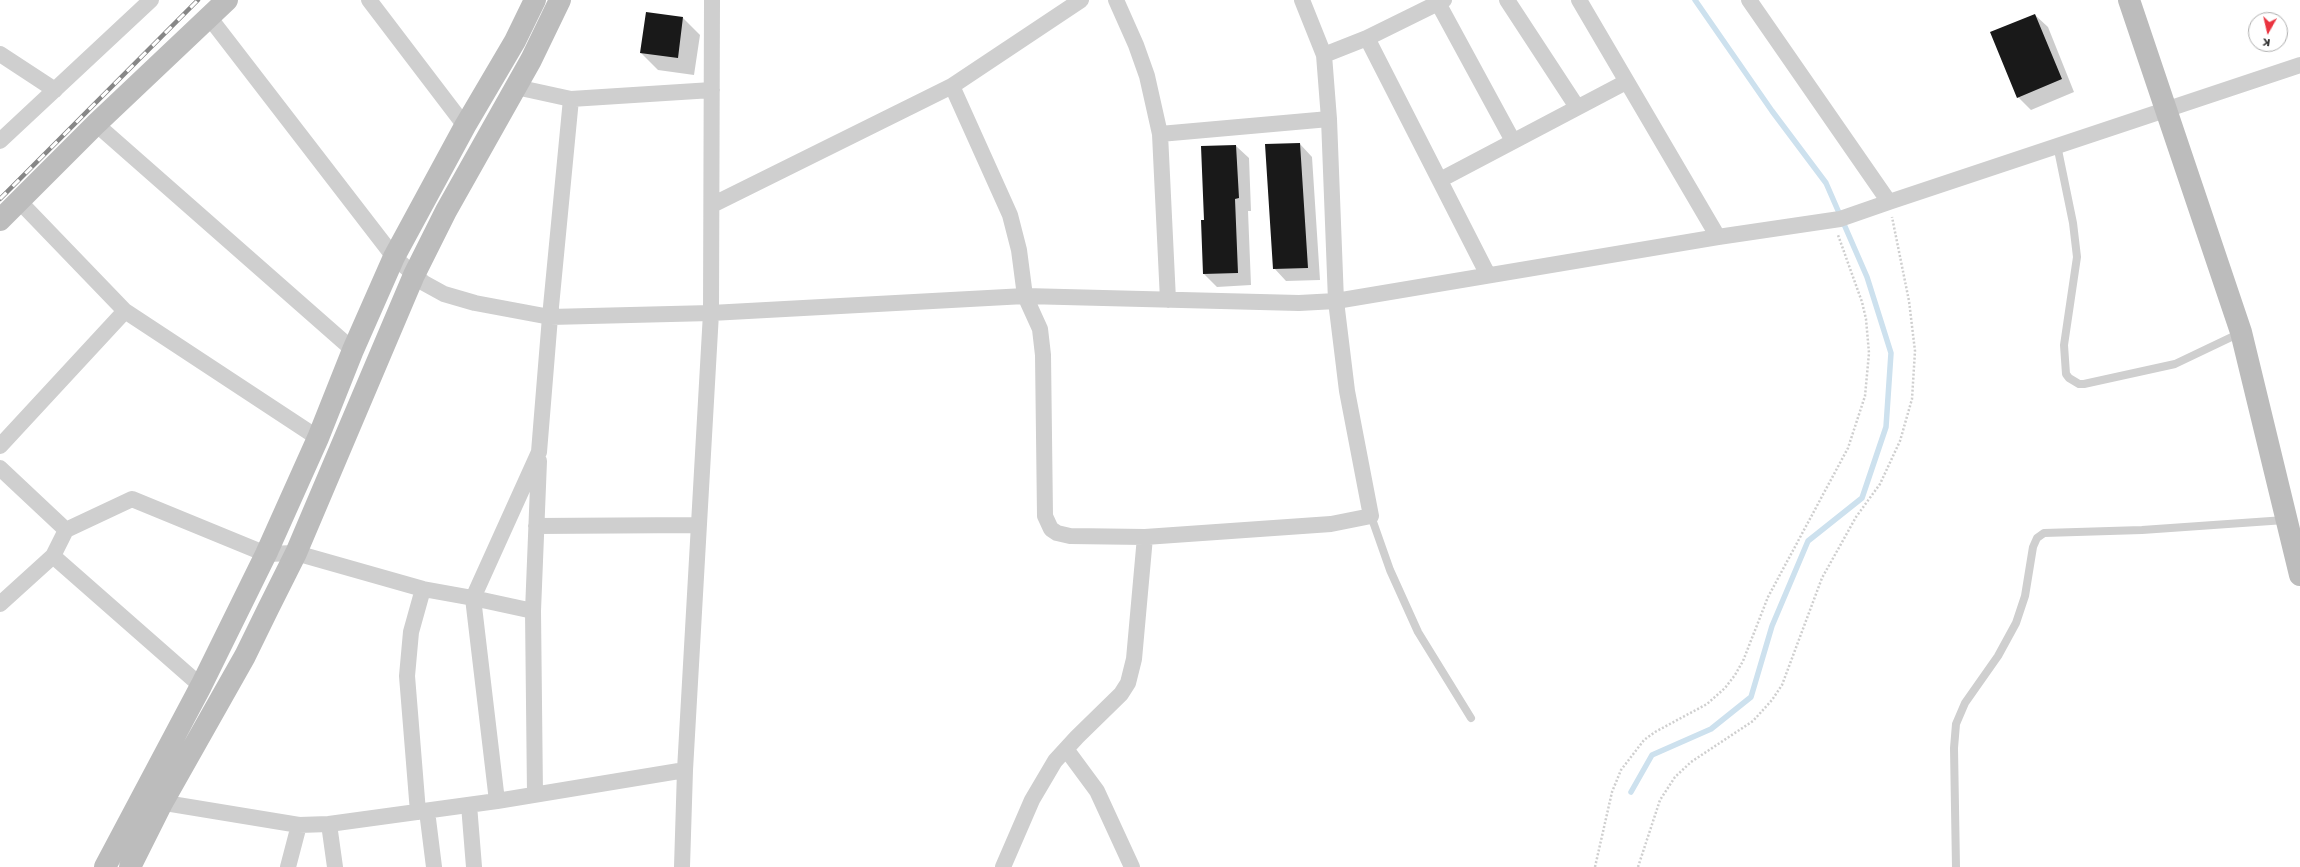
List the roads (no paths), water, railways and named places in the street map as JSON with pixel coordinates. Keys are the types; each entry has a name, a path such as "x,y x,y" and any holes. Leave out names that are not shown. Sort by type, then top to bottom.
{"main road":[{"path":"0,220 96,124 227,0"},
{"path":"105,867 201,686 266,554 318,438 353,350 394,257 465,126 515,41 535,0"},
{"path":"130,867 162,803 245,656 296,553 414,275 446,211 516,87 560,0"},
{"path":"2129,0 2167,108 2241,332 2288,520 2300,575"}],"street":[{"path":"0,141 151,0"},
{"path":"369,0 465,126"},
{"path":"682,867 685,770 711,313 712,0"},
{"path":"1116,0 1136,45 1147,76 1160,134 1168,300"},
{"path":"952,86 1010,215 1019,250 1025,296 1036,316 1042,342 1045,509 1047,523 1051,529 1063,536 1145,537 1331,524 1371,516 1347,391 1336,301 1329,119 1324,54 1302,0"},
{"path":"1507,0 1577,107"},
{"path":"1579,0 1718,237"},
{"path":"1749,0 1889,202"},
{"path":"1324,54 1367,38 1441,1 1513,141"},
{"path":"712,205 952,86 1074,2"},
{"path":"209,17 394,257 414,275 424,283 444,294 475,303 550,317 711,313 1025,296 1300,303 1336,301 1718,237 1836,219 1863,212 2057,145 2300,65"},
{"path":"1367,38 1488,275"},
{"path":"0,54 55,90"},
{"path":"1440,180 1626,82"},
{"path":"516,87 571,99 712,90"},
{"path":"535,795 534,611 539,452 550,317 571,99"},
{"path":"1160,134 1329,119"},
{"path":"96,124 353,350"},
{"path":"19,201 125,311 318,438"},
{"path":"0,446 125,311"},
{"path":"498,801 473,598 539,452"},
{"path":"0,468 66,530"},
{"path":"0,604 53,556 66,530 132,499 266,554 296,553 423,589 534,611"},
{"path":"536,526 699,525"},
{"path":"1003,867 1032,800 1043,780 1066,749 1122,694 1128,683 1134,659 1145,537"},
{"path":"53,556 201,686"},
{"path":"423,589 411,632 407,676 422,811 434,867"},
{"path":"1066,749 1097,791 1132,867"},
{"path":"141,799 299,825 329,824 498,801 685,770"},
{"path":"469,805 474,867"},
{"path":"329,824 335,867"},
{"path":"288,867 299,825"}],"lane":[{"path":"2057,145 2073,223 2077,257 2064,345 2066,374 2069,378 2078,384 2084,384 2175,364 2241,332"},
{"path":"1371,516 1390,570 1418,632 1472,718"},
{"path":"1956,867 1954,748 1956,724 1965,703 1998,656 2016,623 2025,596 2033,547 2037,538 2044,533 2142,530 2288,520"}],"waterway":[{"path":"1631,792 1652,755 1711,729 1751,697 1772,626 1808,541 1862,498 1886,427 1891,353 1867,277 1826,183 1772,111 1695,0"}],"railway":[{"path":"0,199 198,0"}]}
